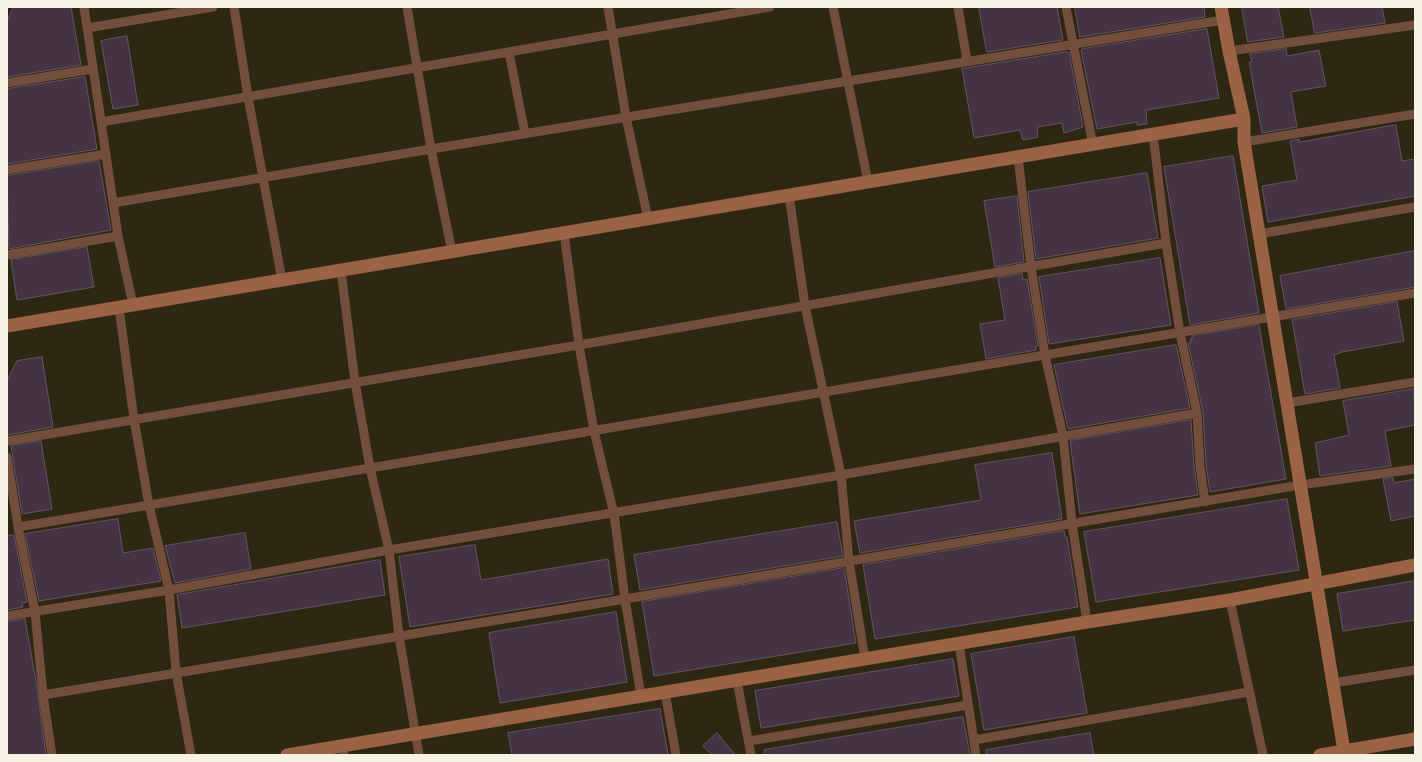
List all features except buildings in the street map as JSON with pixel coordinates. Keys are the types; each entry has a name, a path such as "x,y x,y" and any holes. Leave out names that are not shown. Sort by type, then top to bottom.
{"street":[{"path":"84,7 118,236 132,305"},
{"path":"87,28 213,7"},
{"path":"234,7 262,178 282,280"},
{"path":"407,7 431,149 452,252"},
{"path":"608,7 626,117 648,219"},
{"path":"101,122 770,7"},
{"path":"833,7 868,182"},
{"path":"958,7 967,61"},
{"path":"1066,7 1093,144"},
{"path":"113,203 431,149 1073,45 1222,14 1244,119 1244,142 1344,751"},
{"path":"1229,51 1415,25"},
{"path":"509,52 525,134"},
{"path":"7,83 93,69"},
{"path":"1244,142 1415,114"},
{"path":"7,326 1244,119"},
{"path":"1153,134 1166,243 1180,333 1197,413 1200,466 1205,502"},
{"path":"7,170 106,154"},
{"path":"1018,157 1031,267 1045,355 1063,436 1072,524 1087,622"},
{"path":"789,195 805,306 840,475 849,561 864,659"},
{"path":"1259,234 1415,207"},
{"path":"564,233 579,345 594,431 614,514 625,599 642,696"},
{"path":"7,255 118,236"},
{"path":"7,441 579,345 1166,243"},
{"path":"342,270 355,382 370,468 389,550 399,636 419,755"},
{"path":"18,528 1415,293 1415,297"},
{"path":"119,308 134,419 149,505 169,590 176,672 191,755"},
{"path":"1286,404 1415,382"},
{"path":"7,616 169,590 389,550 614,514 1197,413"},
{"path":"7,457 18,528 35,612 43,695 52,755"},
{"path":"43,695 625,599 1300,485 1415,469"},
{"path":"287,755 344,750 416,734 1087,622 1230,600 1316,585 1360,574 1415,565"},
{"path":"1230,600 1263,755"},
{"path":"959,644 976,755"},
{"path":"1333,683 1415,670"},
{"path":"737,681 751,755"},
{"path":"666,692 676,755"},
{"path":"974,740 1249,692"},
{"path":"749,741 968,706"},
{"path":"1320,755 1415,739"}]}
